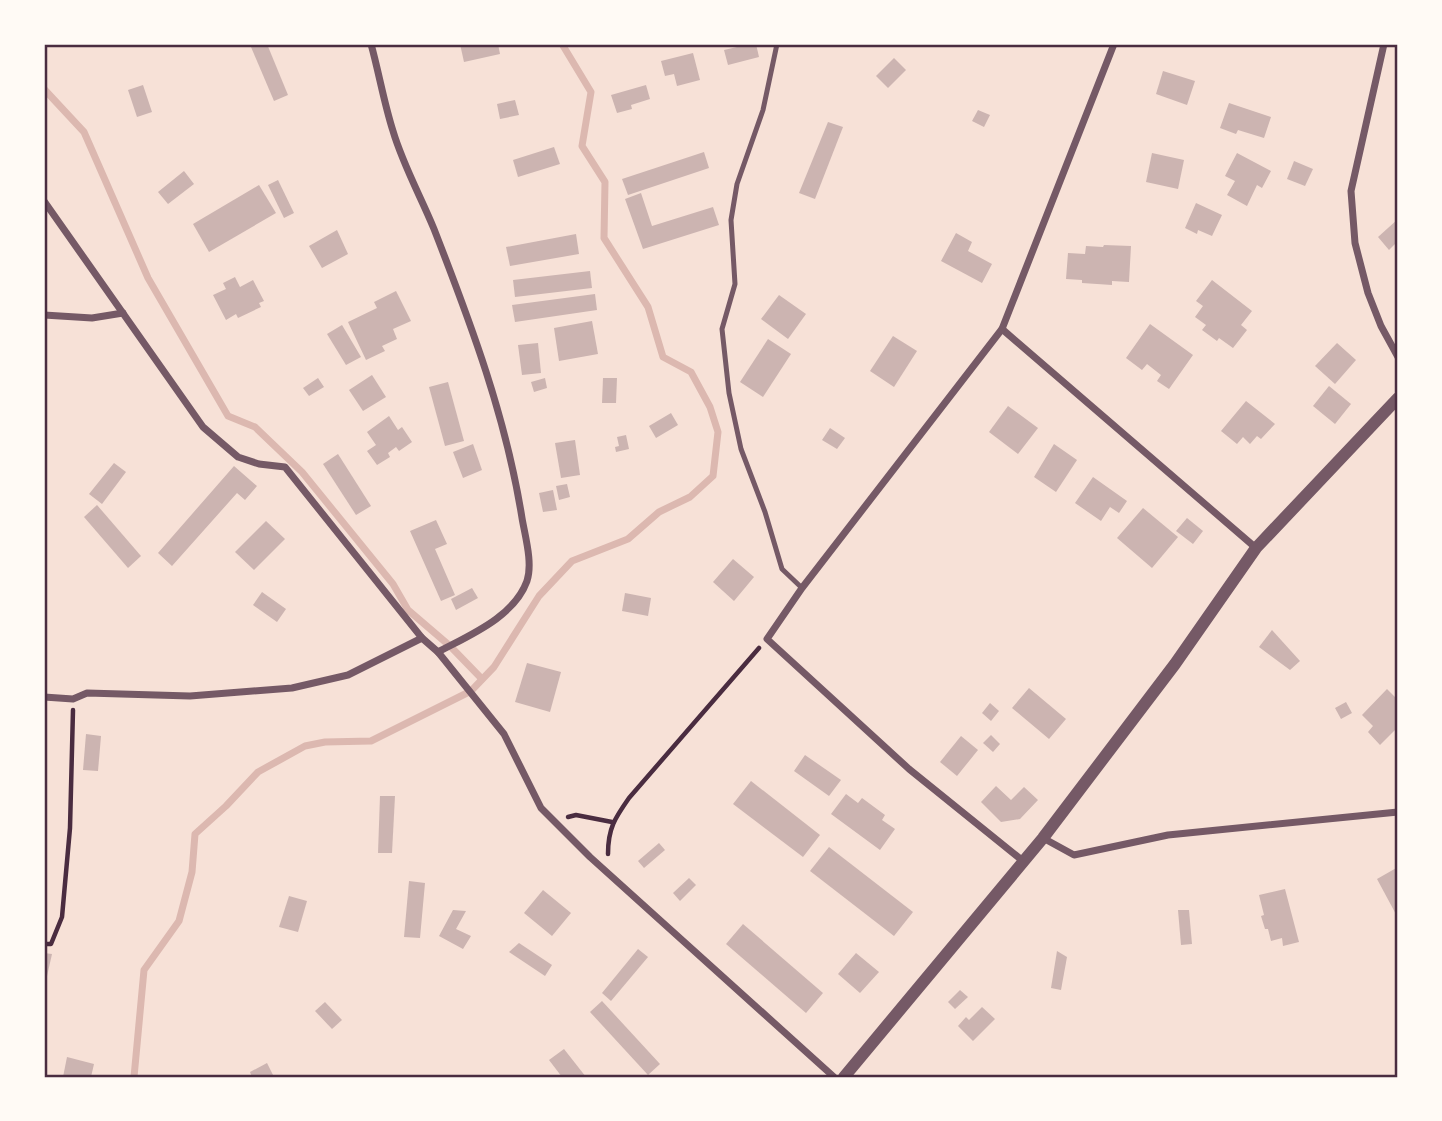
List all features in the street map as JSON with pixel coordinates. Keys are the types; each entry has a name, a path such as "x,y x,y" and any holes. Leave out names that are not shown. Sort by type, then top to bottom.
{"street":[{"path":"371,44 393,132 433,226 483,358 503,429 527,552 528,578 519,599 482,629 438,652"},
{"path":"1023,861 909,769 767,639 802,587 1002,328 1114,44"},
{"path":"1384,44 1351,191 1355,243 1368,293 1381,326 1398,357"},
{"path":"44,201 203,427 238,457 259,464 285,467 422,638 438,652 504,734 541,808 609,874 834,1077"},
{"path":"44,315 92,318 123,313"},
{"path":"1002,328 1256,548"},
{"path":"844,1077 1043,838 1175,664 1256,548 1398,398"},
{"path":"44,697 73,699 87,694 190,695 292,688 348,675 422,638"},
{"path":"1043,838 1074,855 1168,835 1398,812"}],"lane":[{"path":"777,44 763,110 737,184 731,220 735,284 722,329 729,393 741,449 765,512 782,569 802,587"}],"path":[{"path":"609,874 608,840 612,822 629,798 767,639"},
{"path":"44,944 51,944 62,917 70,816 73,699"},
{"path":"554,821 576,815 612,822"}],"building":[{"path":"267,44 288,95 274,101 251,47"},
{"path":"460,44 498,44 500,54 464,62"},
{"path":"756,44 759,57 728,65 724,50"},
{"path":"693,53 700,80 677,86 674,74 665,76 661,61"},
{"path":"894,58 906,70 888,88 876,76"},
{"path":"1163,71 1195,81 1187,105 1156,94"},
{"path":"143,85 152,112 137,117 128,90"},
{"path":"646,85 650,99 631,105 632,109 617,113 611,95"},
{"path":"515,100 519,115 500,119 497,104"},
{"path":"1229,103 1271,117 1264,138 1238,130 1236,134 1220,128"},
{"path":"978,110 990,115 984,127 972,121"},
{"path":"828,122 843,127 815,199 799,193"},
{"path":"554,147 560,164 518,177 513,160"},
{"path":"704,152 709,168 628,195 622,179"},
{"path":"1152,153 1184,160 1178,189 1146,182"},
{"path":"1237,153 1271,171 1262,188 1257,185 1247,206 1227,195 1235,181 1225,176"},
{"path":"1294,161 1313,169 1305,186 1287,179"},
{"path":"184,171 194,184 168,204 158,192"},
{"path":"278,180 294,213 284,218 268,185"},
{"path":"259,185 276,213 209,252 193,224"},
{"path":"641,193 652,226 713,207 719,225 643,249 625,199"},
{"path":"1196,203 1222,215 1212,236 1198,230 1197,234 1185,228"},
{"path":"1398,219 1398,241 1389,250 1378,237"},
{"path":"337,230 348,254 322,268 309,246"},
{"path":"956,233 972,242 968,251 992,264 982,283 941,261"},
{"path":"576,234 579,254 510,266 506,247"},
{"path":"1086,246 1131,246 1129,282 1112,281 1112,285 1066,279 1068,253 1085,254"},
{"path":"590,271 592,288 515,297 513,280"},
{"path":"235,277 240,287 253,280 264,301 259,303 261,307 238,318 236,314 226,320 213,295 226,289 223,283"},
{"path":"1212,280 1252,311 1241,325 1247,330 1233,348 1202,330 1206,325 1195,317 1203,306 1196,301"},
{"path":"396,291 411,321 393,329 397,339 382,346 385,351 366,360 348,322 377,308 374,302"},
{"path":"595,294 597,310 515,322 512,305"},
{"path":"779,295 806,314 788,339 761,319"},
{"path":"592,321 598,354 559,361 554,328"},
{"path":"1150,324 1193,355 1169,389 1157,381 1161,375 1147,364 1142,370 1126,358"},
{"path":"342,325 361,357 346,365 327,334"},
{"path":"893,336 917,351 894,387 870,371"},
{"path":"768,339 791,354 763,397 740,382"},
{"path":"538,343 541,373 522,375 518,345"},
{"path":"1337,343 1356,360 1335,384 1315,366"},
{"path":"372,375 386,397 363,411 349,390"},
{"path":"318,378 324,387 309,396 303,388"},
{"path":"545,378 547,388 534,392 531,382"},
{"path":"603,378 617,378 616,403 602,403"},
{"path":"448,382 464,441 445,446 429,387"},
{"path":"1329,386 1351,404 1335,424 1313,406"},
{"path":"1246,401 1275,424 1261,439 1257,436 1250,444 1243,437 1237,444 1221,431"},
{"path":"1008,406 1038,428 1018,454 989,432"},
{"path":"671,413 678,425 656,438 649,426"},
{"path":"389,416 398,430 402,427 412,442 399,451 396,447 388,453 390,457 377,465 367,451 376,445 367,432"},
{"path":"830,428 845,438 837,449 822,440"},
{"path":"626,435 629,449 616,452 615,447 619,446 617,437"},
{"path":"575,440 580,475 561,478 555,443"},
{"path":"473,444 482,470 463,478 453,452"},
{"path":"1054,444 1077,460 1056,492 1034,477"},
{"path":"338,454 371,506 356,515 323,464"},
{"path":"114,463 126,472 102,504 89,494"},
{"path":"234,466 257,486 245,500 237,493 172,566 158,553"},
{"path":"1093,477 1127,501 1119,513 1110,507 1101,521 1075,503"},
{"path":"567,484 570,497 559,500 556,486"},
{"path":"553,490 557,510 543,512 539,493"},
{"path":"97,505 141,556 128,568 84,517"},
{"path":"1143,508 1178,537 1152,568 1117,538"},
{"path":"1187,518 1203,531 1193,544 1176,531"},
{"path":"436,520 447,544 435,549 455,595 441,601 410,531"},
{"path":"266,521 285,539 254,570 235,552"},
{"path":"733,559 754,577 734,601 713,582"},
{"path":"472,588 478,598 456,610 451,599"},
{"path":"262,592 286,609 277,622 253,605"},
{"path":"625,593 651,598 648,616 622,611"},
{"path":"1272,630 1300,661 1290,670 1259,647"},
{"path":"527,663 561,672 550,712 515,702"},
{"path":"1029,688 1066,719 1049,739 1012,708"},
{"path":"1387,689 1398,700 1398,727 1380,745 1368,732 1373,726 1362,715"},
{"path":"1346,702 1352,713 1341,719 1335,708"},
{"path":"990,703 999,711 991,721 982,713"},
{"path":"86,734 101,736 98,771 83,770"},
{"path":"991,735 1000,744 993,752 983,743"},
{"path":"961,736 978,750 957,776 940,762"},
{"path":"805,755 841,780 829,796 794,771"},
{"path":"751,781 820,835 803,857 733,804"},
{"path":"996,786 1011,800 1024,787 1038,800 1020,819 1001,822 981,802"},
{"path":"846,794 858,803 862,798 885,815 882,820 895,829 880,850 831,814"},
{"path":"380,796 395,796 392,853 378,853"},
{"path":"659,843 665,850 644,868 638,861"},
{"path":"829,847 913,912 894,936 810,871"},
{"path":"1398,867 1398,918 1377,879"},
{"path":"689,878 696,885 680,901 673,893"},
{"path":"409,881 425,883 420,938 404,937"},
{"path":"1285,889 1299,942 1283,946 1282,938 1271,941 1268,929 1265,929 1259,895"},
{"path":"543,890 571,913 552,936 524,913"},
{"path":"289,896 307,901 298,932 279,927"},
{"path":"453,910 466,911 456,929 471,936 463,949 439,936"},
{"path":"1178,910 1189,910 1192,944 1181,945"},
{"path":"743,924 823,993 806,1013 726,944"},
{"path":"519,943 552,965 545,976 509,952"},
{"path":"638,949 648,957 611,1001 602,993"},
{"path":"1057,951 1067,957 1061,990 1051,988"},
{"path":"44,953 52,954 45,985 44,985"},
{"path":"856,953 879,972 860,993 838,974"},
{"path":"960,990 968,997 955,1009 948,1002"},
{"path":"602,1001 660,1064 648,1075 590,1012"},
{"path":"325,1002 342,1020 332,1029 315,1011"},
{"path":"982,1007 995,1019 973,1041 958,1026 966,1017 969,1020"},
{"path":"564,1049 586,1077 562,1077 549,1060"},
{"path":"67,1057 94,1064 91,1077 63,1077"},
{"path":"267,1063 274,1077 252,1077 250,1072"}],"waterway":[{"path":"134,1077 144,970 179,921 192,872 195,834 258,772 305,746 325,742 371,741 471,691 494,667 539,596 572,561 628,539 659,512 690,497 713,476 718,432 710,407 691,372 663,357 648,307 604,238 605,182 582,146 591,92 562,44"},
{"path":"44,89 84,132 148,278 228,416 255,427 302,472 393,584 408,610 450,646 482,679"}]}
